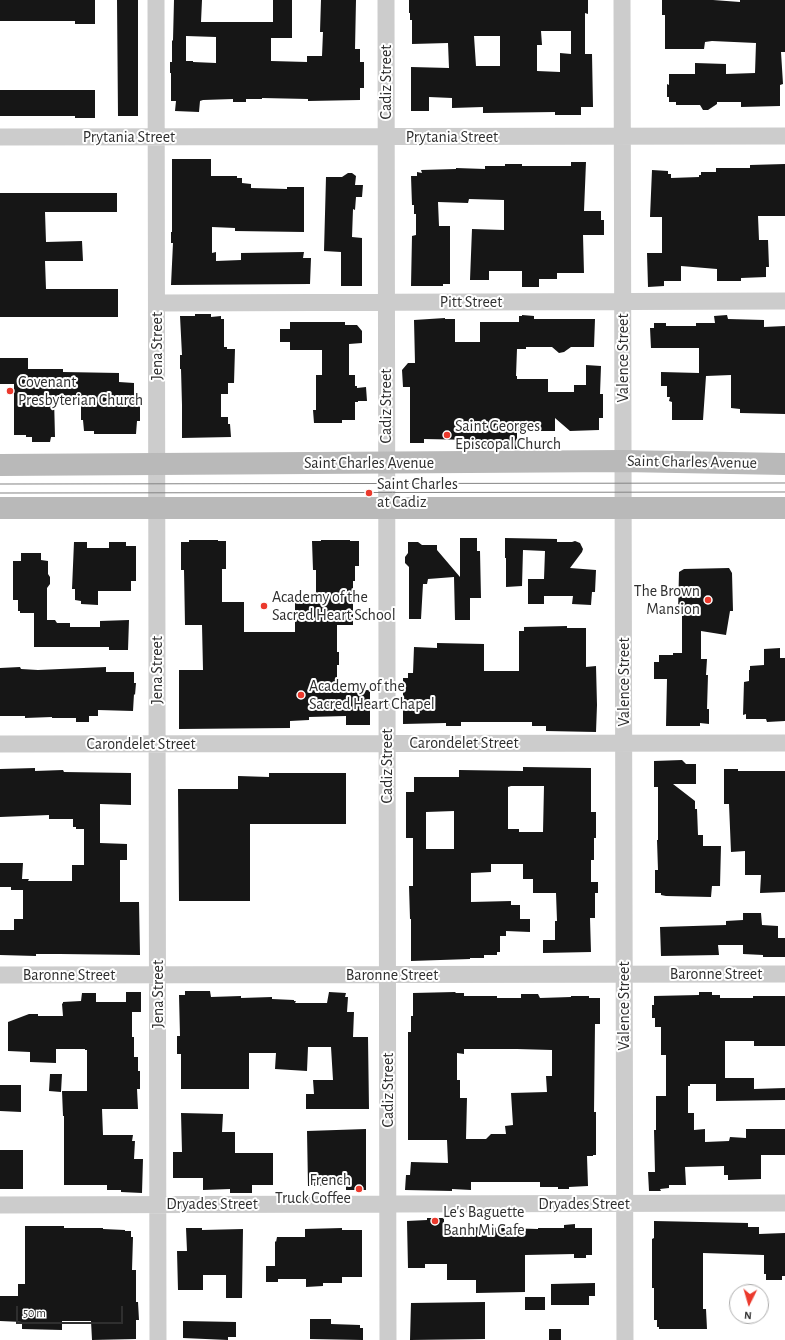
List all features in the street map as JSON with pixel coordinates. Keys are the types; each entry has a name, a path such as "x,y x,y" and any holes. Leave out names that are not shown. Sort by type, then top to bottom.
{"main road":[{"name":"Saint Charles Avenue","path":"0,465 387,462 785,464"},
{"path":"0,508 785,508"}],"street":[{"name":"Jena Street","path":"156,0 158,1340"},
{"name":"Cadiz Street","path":"386,0 388,1340"},
{"name":"Valence Street","path":"622,0 625,1340"},
{"name":"Prytania Street","path":"0,137 785,136"},
{"name":"Pitt Street","path":"157,302 785,301"},
{"name":"Carondelet Street","path":"0,744 785,743"},
{"name":"Baronne Street","path":"0,975 785,974"},
{"name":"Dryades Street","path":"0,1204 785,1203"}],"building":[{"path":"0,0 95,0 95,24 75,24 75,21 0,21"},
{"path":"117,0 138,0 138,116 118,116"},
{"path":"174,0 202,0 201,22 273,22 273,0 292,0 292,38 271,38 271,61 307,62 307,56 322,56 323,32 320,32 321,0 356,0 355,49 360,49 360,62 364,62 364,88 360,88 360,100 308,101 308,99 262,98 246,99 246,102 233,102 233,99 203,100 200,101 199,112 175,111 176,101 171,101 170,73","holes":["186,36 216,37 216,63 186,61"]},
{"path":"409,0 588,0 588,14 585,13 585,54 592,54 593,107 581,107 581,115 555,115 555,112 483,113 483,107 452,108 452,98 429,97 429,111 411,111 411,67 449,68 448,43 412,44 412,20 410,20","holes":["541,31 571,31 571,54 560,53 560,72 537,71 537,45 542,45","474,36 500,36 500,66 476,66"]},
{"path":"662,0 713,0 740,2 740,0 785,0 785,52 781,52 783,84 780,85 780,106 741,107 741,102 717,102 717,104 708,110 703,110 700,105 676,105 676,102 669,102 669,97 667,97 667,84 669,85 669,74 695,74 695,63 726,64 726,74 755,73 756,43 712,41 705,42 704,49 665,49 665,15 662,15"},
{"path":"0,90 95,90 95,118 75,118 75,116 0,116"},
{"path":"172,159 211,159 211,176 237,176 237,178 242,178 242,183 251,184 251,188 287,189 287,187 304,187 304,232 235,231 235,228 212,227 212,253 216,252 216,261 241,260 241,253 304,252 303,258 311,258 310,284 171,285 173,243 171,243"},
{"path":"571,162 586,162 584,211 601,211 601,220 604,220 604,235 583,235 584,273 557,273 557,279 539,279 539,287 522,287 522,271 489,271 489,280 470,280 472,229 504,230 504,200 469,199 468,203 438,202 439,226 450,226 450,284 443,284 443,286 411,286 412,236 416,235 416,214 414,214 414,205 412,205 411,176 417,176 417,172 422,173 421,170 456,168 485,169 485,166 505,166 505,164 522,164 522,166 571,166"},
{"path":"785,164 785,216 758,216 759,240 768,240 769,267 766,267 766,277 741,278 741,281 717,281 717,269 681,266 681,281 664,281 664,286 648,287 647,253 662,253 662,217 650,217 652,170 668,171 668,174 671,174 671,178 699,177 701,172 716,172 716,168 750,168 750,165"},
{"path":"348,173 352,173 356,176 355,185 363,185 362,197 356,197 355,210 353,209 352,237 362,238 362,286 341,286 341,252 324,251 326,177 342,177"},
{"path":"0,193 117,193 117,212 45,212 46,242 82,241 83,261 45,261 46,289 118,289 118,317 0,317"},
{"path":"195,314 211,314 211,317 221,316 221,319 224,319 224,347 227,347 227,349 235,349 234,383 228,383 228,394 221,394 221,417 228,417 231,437 182,438 180,355 182,355 180,316 195,316"},
{"path":"727,315 728,319 764,320 764,327 785,326 785,414 740,413 740,409 731,408 731,375 706,376 703,420 672,420 672,402 669,401 670,397 667,397 667,386 661,386 661,372 699,373 699,348 651,348 650,328 654,328 654,323 666,323 666,326 696,326 696,323 715,323 714,316"},
{"path":"519,316 534,316 534,319 595,319 594,347 571,347 564,352 559,353 552,347 526,347 526,349 517,349 516,376 517,379 548,379 548,392 574,392 574,385 586,385 586,365 601,366 600,394 603,394 603,418 599,418 599,430 570,431 555,418 555,431 517,431 517,449 474,449 474,440 424,439 424,443 410,443 410,387 403,387 402,370 408,363 415,363 414,320 445,318 455,319 455,342 480,342 480,322 519,322"},
{"path":"290,322 345,322 345,325 357,325 362,331 362,343 349,344 349,375 355,375 355,386 357,386 357,388 366,387 367,401 355,402 355,420 342,420 342,423 314,423 313,410 316,410 316,375 322,375 322,350 290,350 290,342 280,342 280,329 290,329"},
{"path":"0,358 28,358 28,369 63,369 63,372 119,373 119,382 134,383 134,400 140,400 140,421 137,421 136,434 94,434 94,431 84,431 83,420 81,420 81,398 54,398 55,437 51,437 50,442 32,442 32,437 26,437 26,435 14,435 14,384 0,384"},
{"path":"460,538 477,538 477,551 480,551 481,598 470,598 470,620 455,620 454,577 428,579 427,584 423,584 421,619 409,619 409,567 405,563 405,557 408,553 408,542 418,542 422,545 437,545 437,550 460,577"},
{"path":"505,538 557,539 557,542 575,541 580,543 583,549 582,552 570,568 596,570 595,592 592,592 591,605 572,604 573,596 544,596 544,604 528,604 528,579 544,579 545,551 523,550 522,586 506,587"},
{"path":"189,540 226,541 226,569 222,569 222,602 244,602 244,632 295,632 295,602 316,602 316,570 313,570 312,541 359,541 359,566 355,566 355,581 353,581 353,625 337,625 337,652 339,652 339,665 337,665 337,691 370,690 370,725 346,725 346,716 309,717 309,720 290,721 290,728 179,729 179,670 203,670 202,625 185,625 184,570 181,570 181,542 189,542"},
{"path":"74,542 87,542 87,548 109,548 109,542 126,542 126,546 136,546 136,581 131,581 131,591 98,591 98,605 81,604 81,601 75,600 75,589 72,589"},
{"path":"21,553 41,553 41,560 48,561 50,584 47,588 47,620 55,620 57,623 70,623 70,627 100,627 100,621 129,620 128,650 109,650 109,647 34,647 34,613 20,613 20,611 18,611 18,600 13,600 13,561 21,561"},
{"path":"729,568 732,573 733,611 730,611 726,635 701,631 701,659 707,659 707,709 709,709 709,724 700,723 700,726 666,726 667,679 654,679 654,662 659,662 659,655 673,655 673,653 682,653 682,613 678,613 679,572 684,569"},
{"path":"567,626 567,628 586,628 586,667 596,666 596,732 546,731 546,726 532,726 532,722 461,722 461,726 446,726 446,723 403,724 403,678 408,678 408,673 413,673 414,647 437,648 437,643 484,644 484,671 519,671 519,631 524,631 524,627"},
{"path":"780,648 780,658 785,658 785,721 767,722 766,719 746,719 746,714 743,715 744,682 749,681 750,666 764,665 764,649"},
{"path":"20,667 21,669 38,670 106,667 106,672 134,672 134,683 136,683 133,711 98,710 98,716 89,716 89,722 76,722 76,718 25,718 25,716 0,716 0,668"},
{"path":"682,760 686,764 696,764 696,784 673,784 695,801 695,809 697,809 698,835 703,835 703,846 721,846 720,886 712,886 711,897 666,896 661,895 661,893 655,893 655,870 658,870 658,787 654,787 654,761"},
{"path":"523,767 591,768 591,812 596,812 596,838 594,838 594,860 591,860 591,882 598,882 598,893 595,893 595,918 590,918 591,952 543,953 543,940 555,940 555,921 557,921 556,893 533,893 533,879 523,879 523,864 491,864 491,872 471,873 471,902 511,901 511,905 520,905 520,919 530,919 530,932 506,931 506,936 500,936 500,952 497,952 497,955 484,955 484,958 470,959 411,961 409,886 413,886 413,838 406,838 406,792 414,792 414,777 459,777 459,770 523,771","holes":["544,786 543,832 519,832 519,829 508,829 508,787","454,811 454,849 426,849 426,812"]},
{"path":"35,768 35,771 63,770 64,772 131,773 131,805 100,804 100,843 127,844 127,860 120,860 120,902 139,902 140,955 0,955 0,930 14,930 14,919 23,919 23,890 11,890 11,887 0,887 0,863 23,863 22,879 29,879 28,881 72,881 72,865 84,865 84,829 76,829 76,827 73,827 73,819 49,819 49,815 0,817 0,769"},
{"path":"724,769 738,769 738,771 785,771 785,892 760,893 761,875 745,875 745,851 731,852 729,804 724,804"},
{"path":"269,773 346,773 346,824 250,824 250,901 179,901 178,789 238,789 238,776 269,777"},
{"path":"743,913 761,913 762,925 778,926 778,938 785,938 785,957 763,957 763,955 743,954 743,945 718,945 719,955 661,956 660,927 726,925 726,921 743,920"},
{"path":"185,991 210,991 211,997 272,997 272,999 294,1000 296,1001 295,1003 327,1003 329,992 346,993 345,997 348,997 347,1012 354,1012 353,1037 368,1037 369,1109 306,1109 306,1094 314,1094 313,1080 333,1080 331,1047 308,1047 307,1071 275,1069 276,1053 249,1053 249,1089 181,1089 181,1054 177,1054 177,1036 180,1036 179,995 185,995"},
{"path":"126,992 141,992 141,1012 132,1012 134,1057 138,1057 138,1071 140,1071 140,1089 137,1089 138,1109 102,1109 103,1135 133,1135 132,1141 135,1141 134,1159 143,1159 142,1193 107,1190 107,1185 64,1185 64,1116 62,1091 87,1091 87,1050 56,1049 56,1063 30,1062 30,1052 8,1051 8,1022 29,1014 38,1014 38,1016 63,1016 63,1002 81,1001 82,993 96,993 96,1002 126,1002"},
{"path":"455,992 464,993 464,996 497,996 497,998 521,998 521,994 538,994 540,998 589,996 589,998 600,998 600,1024 595,1024 594,1112 596,1112 596,1155 587,1156 588,1186 558,1189 558,1187 540,1187 540,1182 471,1182 471,1190 405,1190 406,1175 410,1175 411,1162 448,1163 447,1140 408,1140 408,1032 411,1032 413,993","holes":["464,1049 552,1050 552,1076 546,1076 547,1092 511,1093 513,1125 505,1126 506,1134 491,1134 486,1139 466,1139 467,1098 460,1098 460,1080 457,1080 457,1053 464,1054"]},
{"path":"699,992 712,992 712,995 720,995 720,998 785,996 785,1046 754,1046 754,1041 725,1041 725,1078 754,1078 754,1089 785,1088 785,1100 716,1101 716,1084 690,1084 690,1086 688,1086 688,1113 694,1113 694,1130 705,1129 705,1142 729,1141 730,1137 746,1138 746,1129 785,1129 785,1155 761,1155 761,1179 728,1180 728,1175 724,1175 724,1166 685,1167 686,1185 669,1185 669,1188 660,1189 661,1191 649,1191 648,1172 655,1172 654,1130 656,1130 656,1096 666,1096 666,1055 661,1055 661,1027 655,1027 655,1018 652,1018 654,996 699,995"},
{"path":"50,1074 62,1074 61,1092 49,1091"},
{"path":"0,1085 21,1085 21,1112 0,1111"},
{"path":"181,1113 223,1114 222,1132 235,1132 235,1153 273,1153 273,1185 252,1185 252,1193 230,1193 230,1189 203,1190 203,1178 173,1178 173,1152 182,1152"},
{"path":"366,1129 366,1190 346,1190 346,1185 308,1186 307,1131"},
{"path":"0,1150 23,1150 23,1189 0,1189"},
{"path":"427,1218 444,1218 444,1229 467,1229 467,1227 538,1229 564,1228 564,1225 575,1224 575,1228 592,1228 592,1255 586,1255 586,1258 574,1258 574,1254 525,1255 525,1292 476,1293 476,1280 447,1280 447,1264 425,1264 425,1268 408,1268 407,1221 427,1220"},
{"path":"654,1221 748,1223 748,1227 759,1227 759,1234 785,1233 785,1276 782,1276 782,1280 766,1280 766,1274 764,1274 764,1255 703,1253 703,1309 706,1309 707,1329 659,1329 659,1327 657,1327 657,1320 654,1320 654,1288 652,1288 652,1239 654,1238"},
{"path":"25,1226 64,1226 64,1228 103,1228 131,1231 131,1237 133,1237 132,1270 136,1270 136,1302 138,1302 139,1320 136,1320 136,1339 92,1340 91,1321 62,1321 62,1330 22,1329 22,1322 0,1321 0,1296 18,1296 18,1284 25,1284"},
{"path":"186,1228 202,1228 202,1230 243,1229 242,1298 226,1298 226,1275 203,1275 203,1290 178,1290 177,1251 187,1251"},
{"path":"342,1228 342,1230 362,1230 362,1277 342,1277 342,1283 323,1283 323,1286 306,1287 306,1279 278,1279 278,1282 266,1282 266,1266 275,1266 275,1241 276,1242 277,1237 305,1237 305,1229"},
{"path":"595,1283 595,1296 589,1296 589,1305 551,1305 551,1284"},
{"path":"525,1297 545,1297 545,1310 525,1310"},
{"path":"485,1302 485,1339 410,1340 411,1303"},
{"path":"310,1319 331,1319 331,1324 360,1325 360,1328 363,1328 363,1340 310,1339"},
{"path":"183,1321 236,1322 236,1337 228,1337 228,1340 183,1338"},
{"path":"549,1329 561,1329 561,1340 549,1340"}],"tram line":[{"path":"0,484 785,483"},
{"path":"0,493 785,492"}],"place":[{"name":"Covenant Presbyterian Church","path":"10,391"},
{"name":"Saint Georges Episcopal Church","path":"447,435"},
{"name":"Saint Charles at Cadiz","path":"369,493"},
{"name":"The Brown Mansion","path":"708,600"},
{"name":"Academy of the Sacred Heart School","path":"264,606"},
{"name":"Academy of the Sacred Heart Chapel","path":"301,695"},
{"name":"French Truck Coffee","path":"359,1189"},
{"name":"Le's Baguette Banh Mi Cafe","path":"435,1221"}]}
